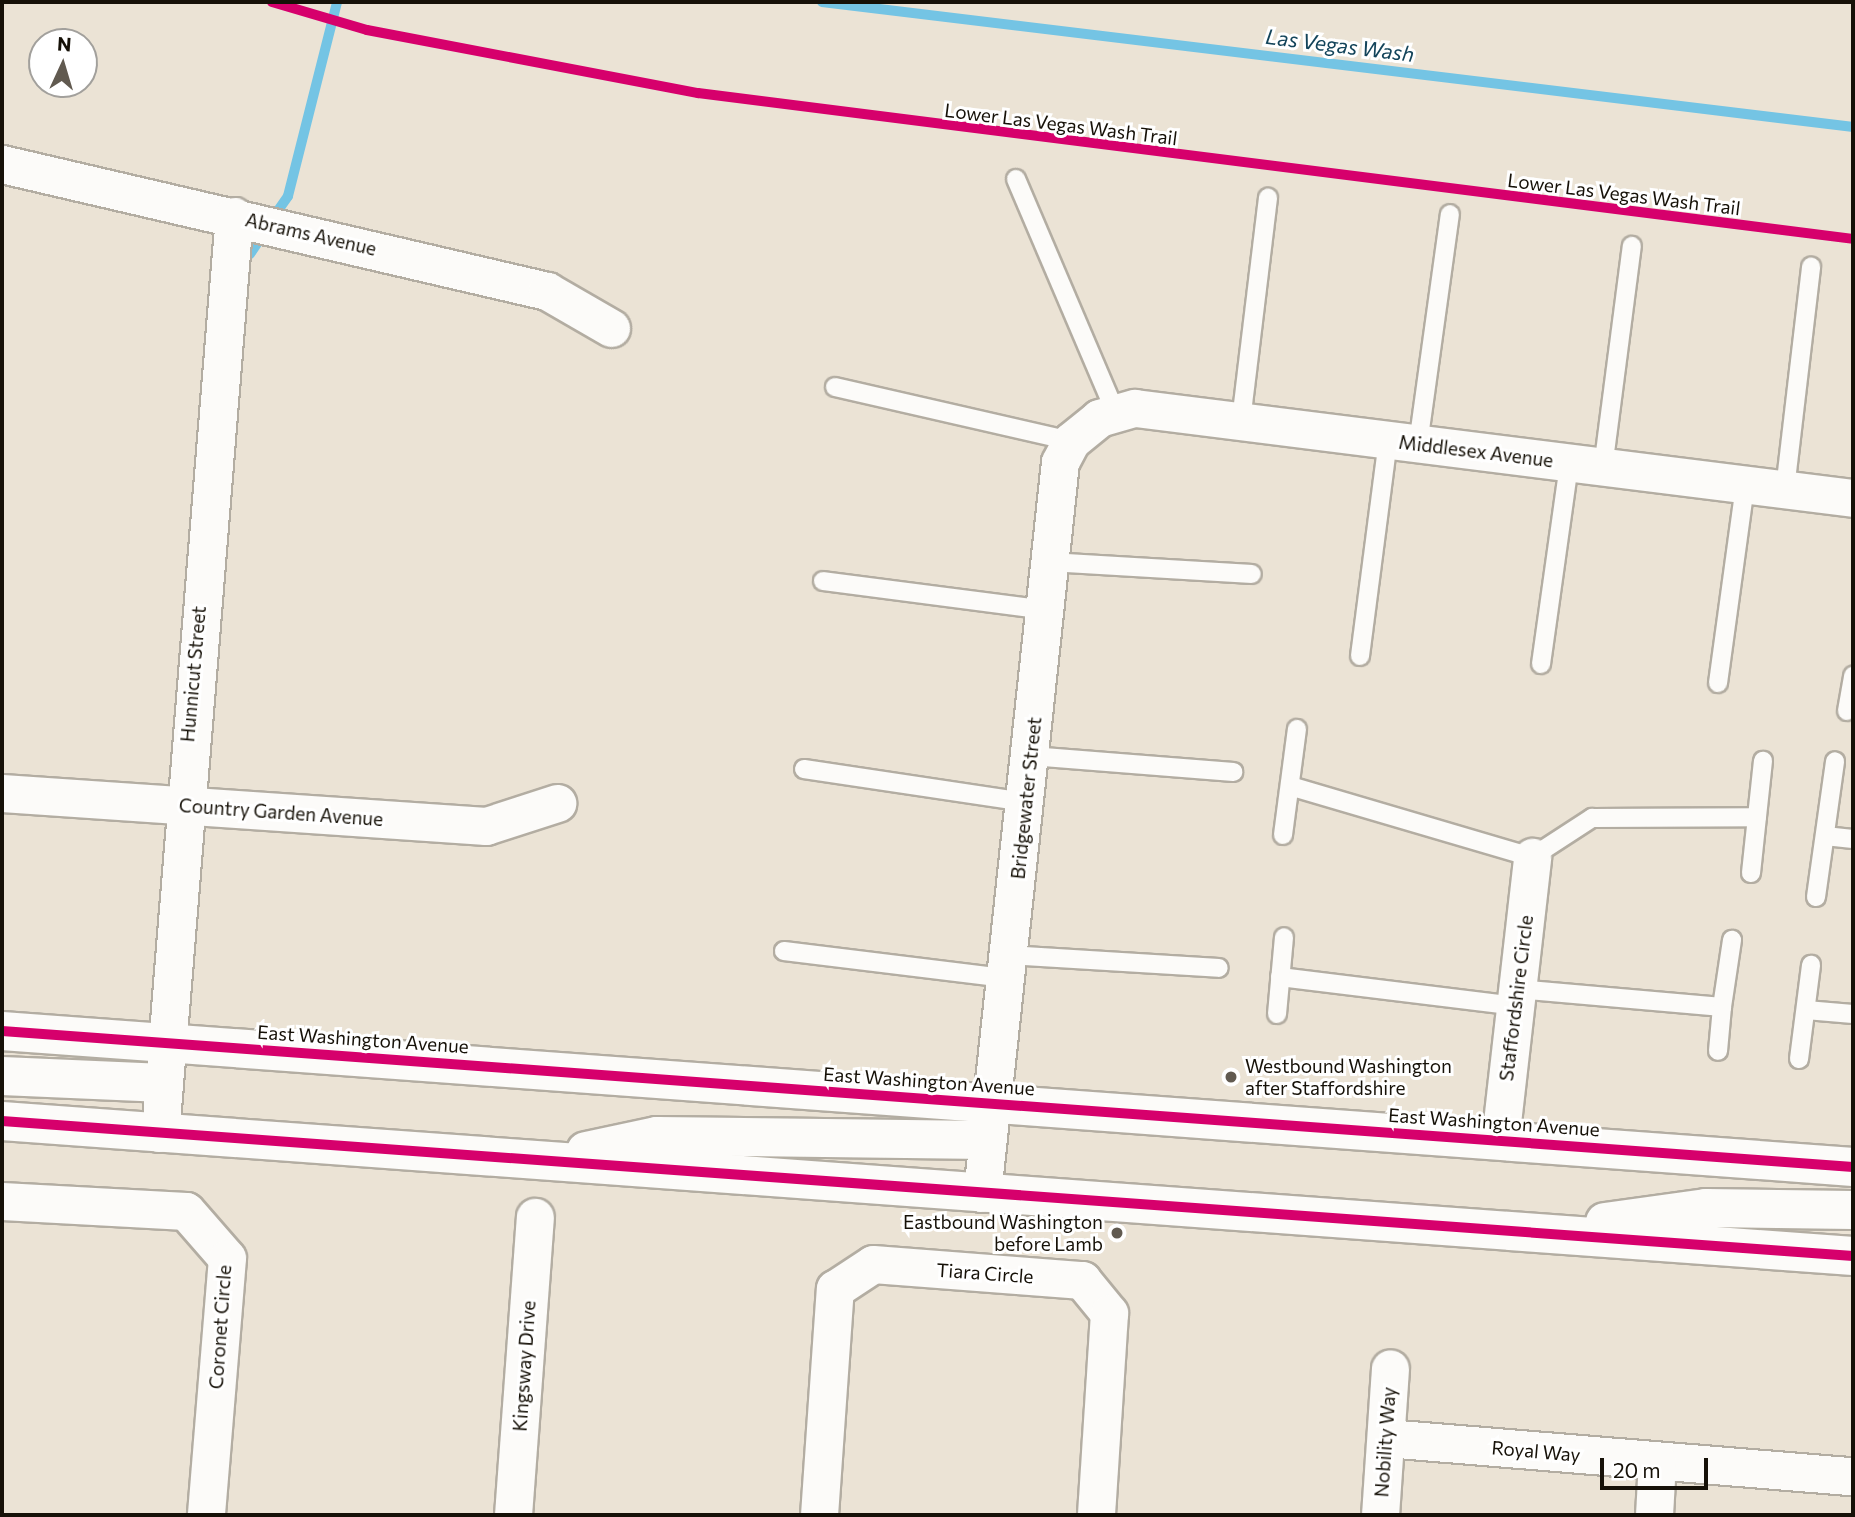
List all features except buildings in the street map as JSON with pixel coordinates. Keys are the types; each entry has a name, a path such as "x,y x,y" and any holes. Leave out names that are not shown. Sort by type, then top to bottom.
{"main road":[{"name":"East Washington Avenue","path":"2,1031 1853,1167"},
{"path":"2,1076 164,1083"},
{"path":"2,1121 1853,1256"},
{"path":"539,1161 657,1136 987,1140"},
{"path":"1530,1233 1706,1208 1853,1210"}],"street":[{"name":"Abrams Avenue","path":"2,164 547,291 611,328"},
{"name":"Hunnicut Street","path":"160,1133 182,805 234,216"},
{"name":"Middlesex Avenue","path":"1108,416 1135,408 1853,498"},
{"name":"Bridgewater Street","path":"982,1193 1031,756 1060,462 1071,441 1108,416"},
{"name":"Country Garden Avenue","path":"2,793 486,826 557,803"},
{"name":"Staffordshire Circle","path":"1500,1140 1532,857"},
{"name":"Coronet Circle","path":"2,1201 186,1211 227,1258 206,1515"},
{"name":"Kingsway Drive","path":"513,1515 535,1217"},
{"name":"Tiara Circle","path":"819,1515 835,1289 873,1264 1082,1280 1109,1313 1096,1515"},
{"name":"Nobility Way","path":"1380,1515 1390,1368"},
{"name":"Royal Way","path":"1386,1438 1853,1476"},
{"path":"1654,1515 1657,1461"}],"lane":[{"path":"1016,179 1108,416"},
{"path":"1241,421 1268,198"},
{"path":"1360,656 1450,214"},
{"path":"1541,664 1632,246"},
{"path":"1785,489 1811,267"},
{"path":"835,387 1071,441"},
{"path":"1718,683 1745,485"},
{"path":"1050,562 1252,574"},
{"path":"823,582 1045,610"},
{"path":"1847,711 1853,676"},
{"path":"1283,835 1297,729"},
{"path":"1031,756 1233,772"},
{"path":"1751,873 1763,761"},
{"path":"1816,897 1835,761"},
{"path":"804,769 1026,802"},
{"path":"1290,786 1532,857 1592,818 1757,817"},
{"path":"1825,836 1853,839"},
{"path":"1277,1014 1284,937"},
{"path":"1718,1051 1732,940"},
{"path":"784,951 1007,967 1219,968"},
{"path":"1799,1059 1811,965"},
{"path":"1280,977 1516,997 1722,1007"},
{"path":"1806,1010 1853,1014"}],"waterway":[{"path":"272,219 288,196 337,2"},
{"name":"Las Vegas Wash","path":"822,2 1853,127"},
{"path":"250,254 264,233"}],"cycle path":[{"name":"Lower Las Vegas Wash Trail","path":"272,2 367,30 698,93 1853,239"},
{"path":"2,1031 1853,1167"},
{"path":"2,1121 1853,1256"}],"place":[{"name":"Westbound Washington after Staffordshire","path":"1231,1077"},
{"name":"Eastbound Washington before Lamb","path":"1117,1233"}]}
